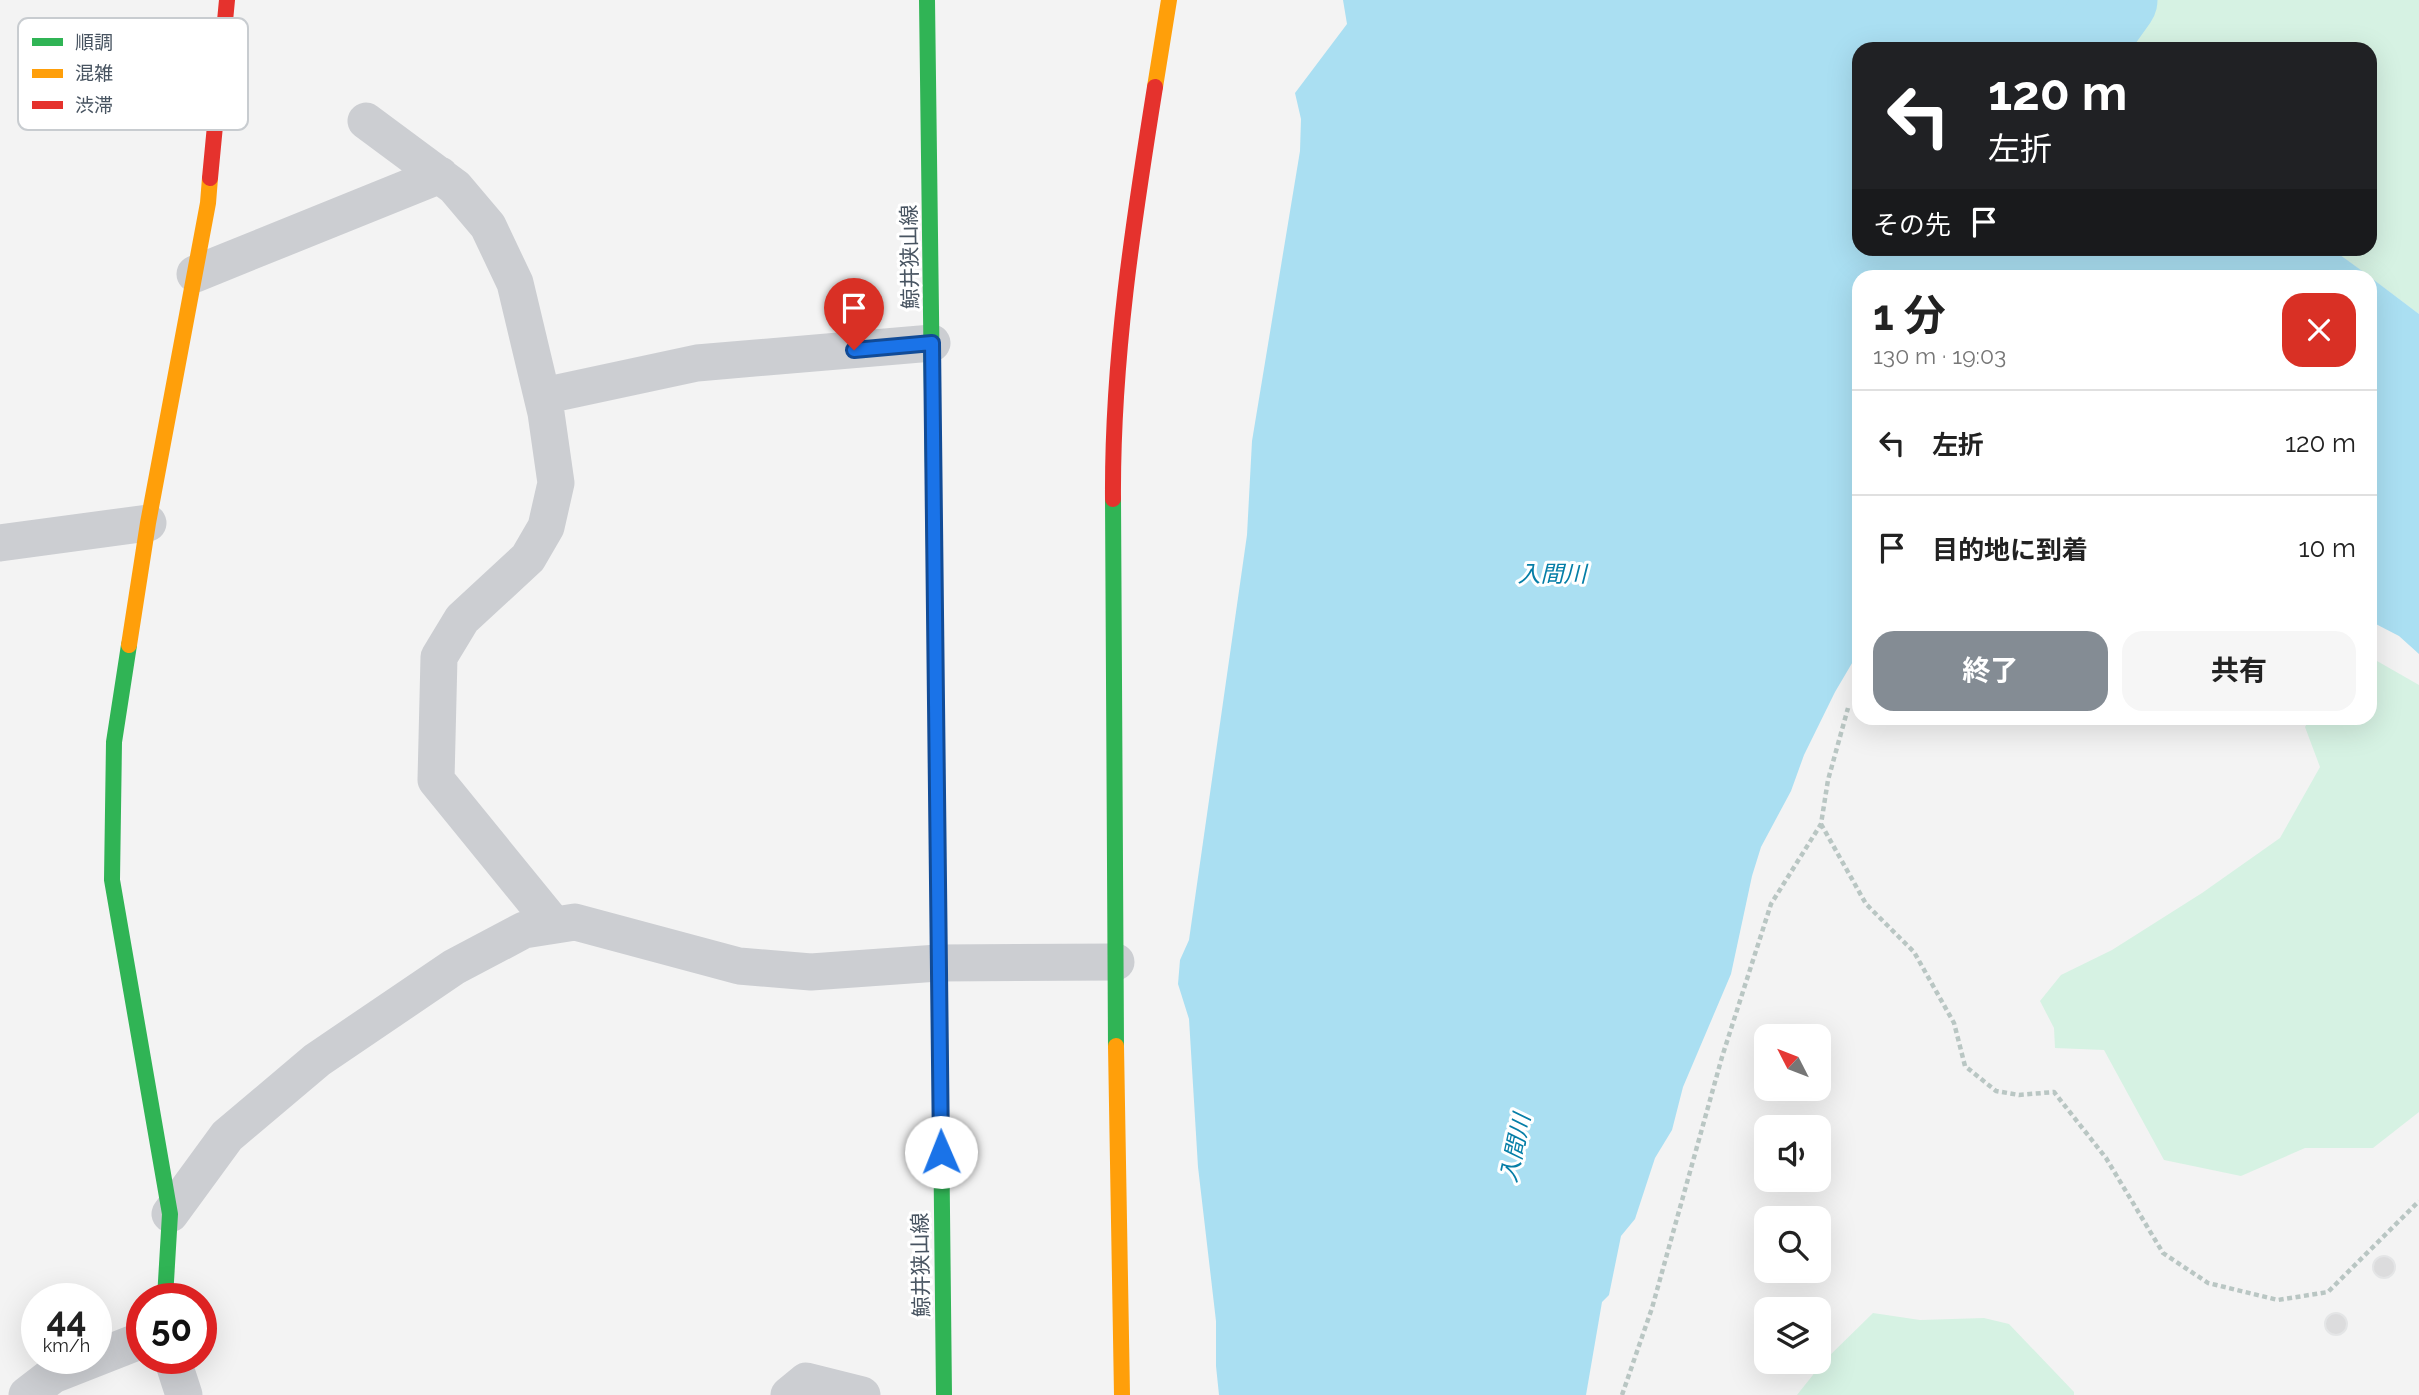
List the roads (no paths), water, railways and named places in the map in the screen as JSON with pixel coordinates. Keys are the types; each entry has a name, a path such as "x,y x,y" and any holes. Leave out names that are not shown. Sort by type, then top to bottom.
{"street":[{"path":"225,18 227,0"},
{"name":"鯨井狭山線","path":"927,0 944,1395"},
{"path":"1122,1395 1113,491 1116,377 1130,240 1169,0"},
{"path":"366,121 455,187 488,226 515,283 542,396 556,483 546,527 528,558 462,619 439,657 436,780 554,925"},
{"path":"166,1283 170,1214 112,880 114,742 148,523 208,203 215,130"},
{"path":"195,274 440,175"},
{"path":"542,396 697,363 932,343"},
{"path":"0,543 148,523"},
{"path":"170,1214 227,1136 317,1060 454,967 524,930 575,922 738,966 811,972 938,963 1116,962"},
{"path":"27,1395 53,1376 126,1346"},
{"path":"177,1374 184,1395"},
{"path":"789,1395 806,1381 862,1395"}],"water":[{"name":"入間川","path":"1343,0 2144,0 2134,9 2094,30 2109,42 1852,42 1852,256 2342,256 2361,270 1852,270 1852,663 1835,692 1804,755 1791,791 1761,847 1731,974 1683,1087 1672,1130 1655,1158 1635,1219 1621,1236 1609,1295 1602,1302 1586,1395 1219,1395 1216,1321 1198,1167 1189,1019 1178,984 1180,960 1189,940 1247,535 1252,441 1300,151 1301,119 1295,93 1347,24"},
{"path":"2377,282 2419,314 2419,654 2399,636 2377,625"}],"waterway":[{"name":"入間川","path":"2088,42 2118,0"}]}
